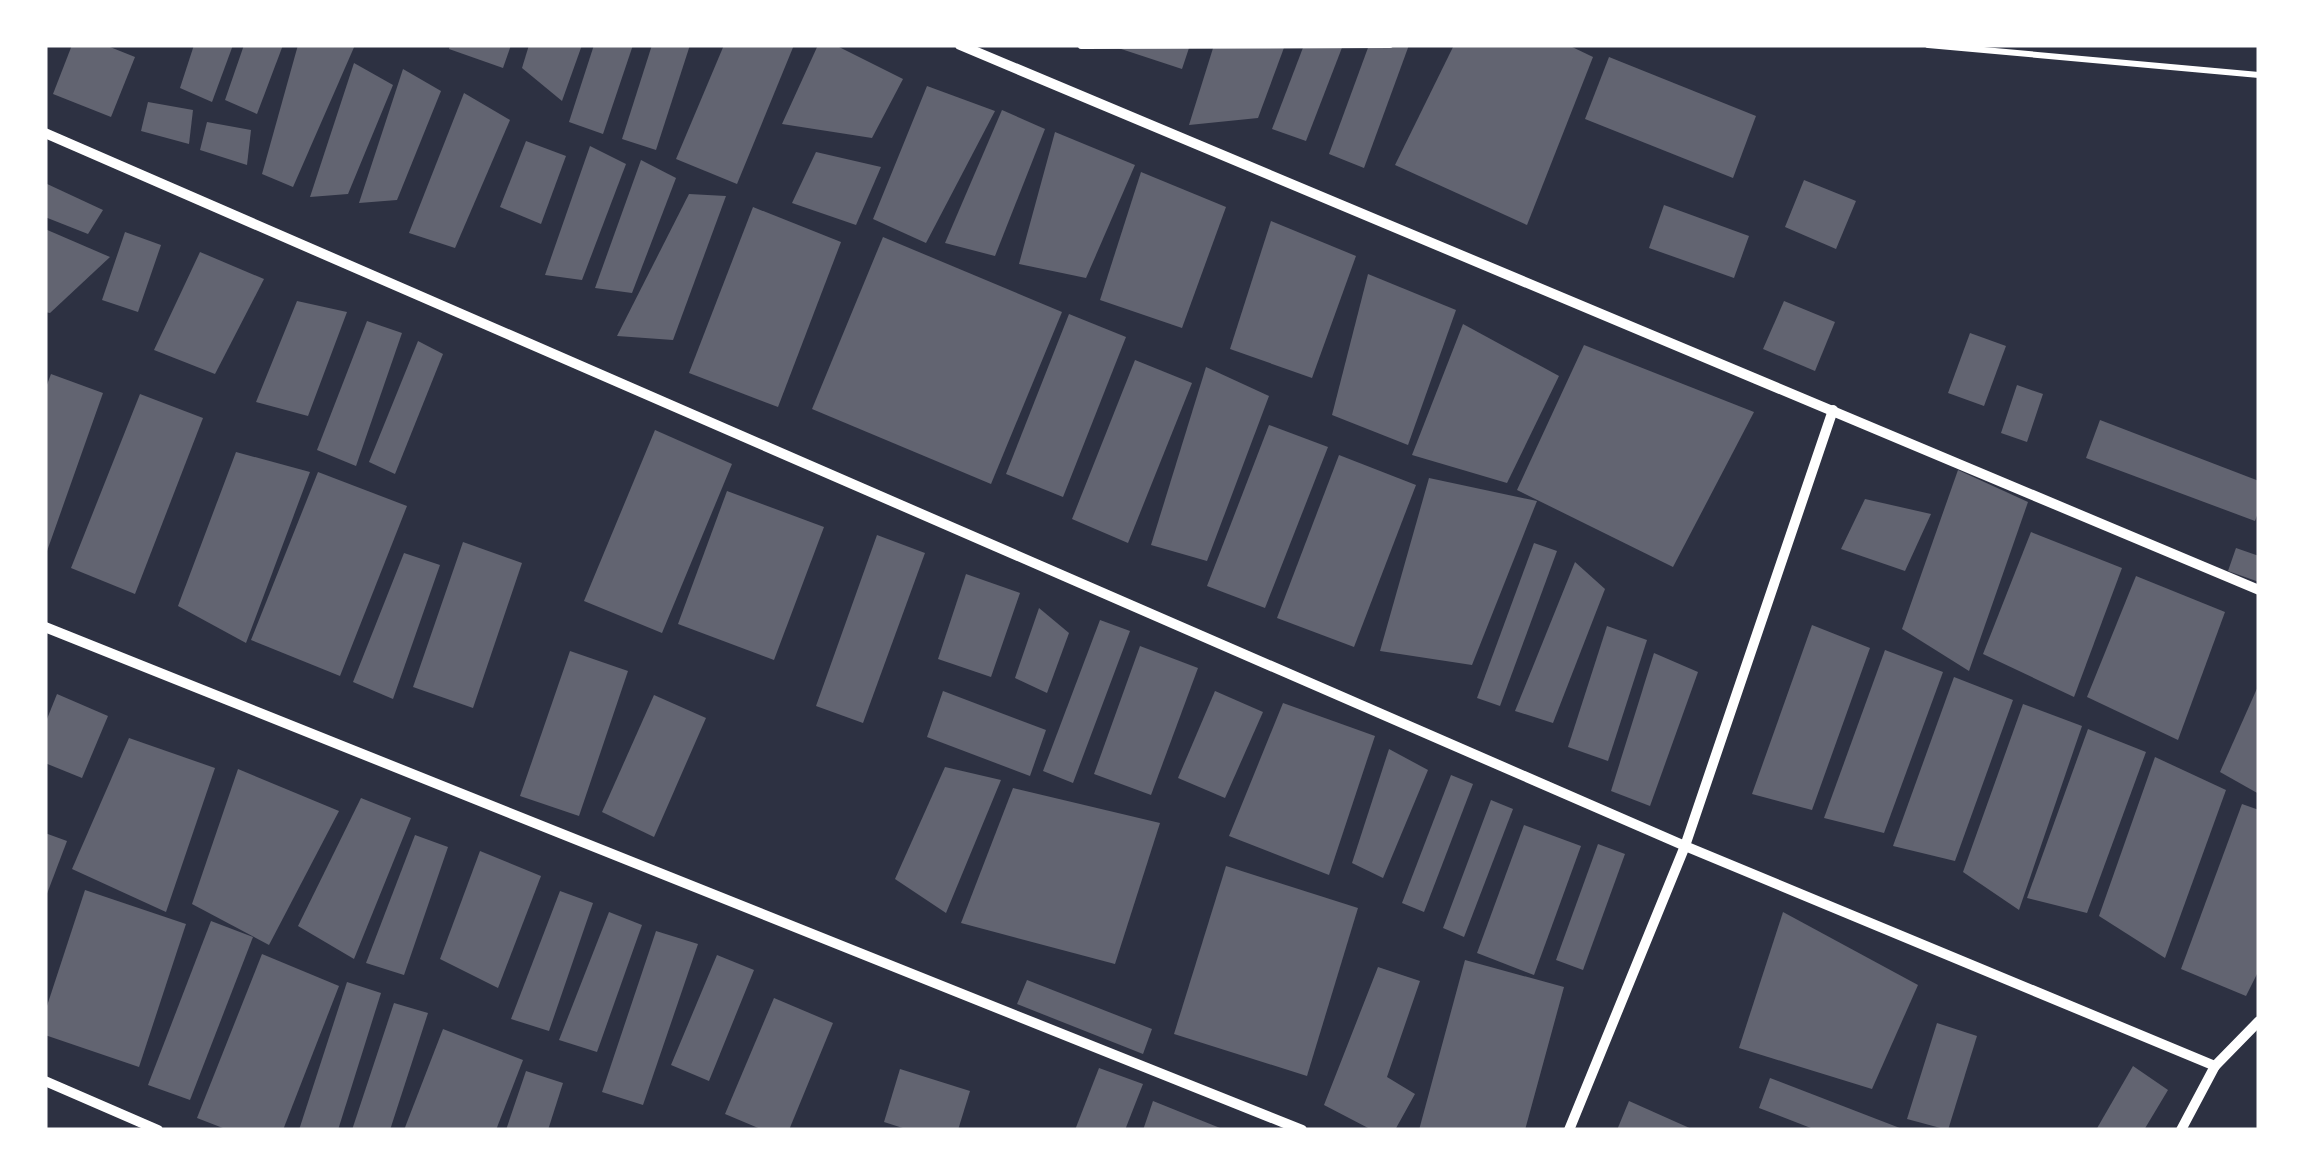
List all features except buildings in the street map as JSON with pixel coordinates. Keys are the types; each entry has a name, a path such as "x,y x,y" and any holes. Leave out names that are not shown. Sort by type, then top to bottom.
{"street":[{"path":"960,45 2259,590"},
{"path":"45,132 1685,846 2216,1066"},
{"path":"1569,1130 1685,846 1833,410"},
{"path":"45,627 1302,1130"},
{"path":"2181,1130 2216,1066 2259,1021"},
{"path":"45,1081 158,1130"}],"path":[{"path":"1080,46 1390,45"},
{"path":"1928,45 2259,75"}]}
